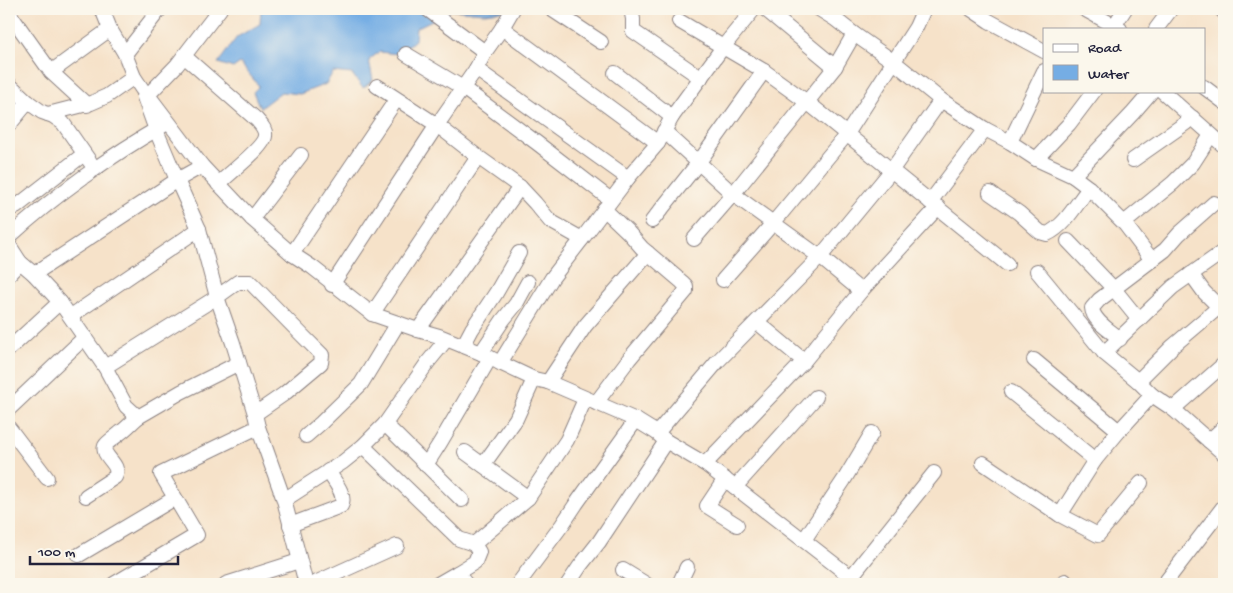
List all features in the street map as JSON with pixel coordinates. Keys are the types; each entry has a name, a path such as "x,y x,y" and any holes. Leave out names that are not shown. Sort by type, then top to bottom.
{"street":[{"path":"102,9 110,29 141,87 156,130 199,229 217,297 256,420 284,500 306,584"},
{"path":"125,54 160,9"},
{"path":"48,114 87,105 107,96 141,87 177,65 220,9"},
{"path":"427,9 485,52"},
{"path":"332,284 476,69 513,9"},
{"path":"551,9 601,42"},
{"path":"426,465 490,358 661,137 672,117 723,47 754,9"},
{"path":"765,9 835,67"},
{"path":"819,9 838,14 854,34 894,62 941,100 1036,159 1073,176 1089,188 1124,223 1152,260"},
{"path":"723,280 847,134 916,27 924,9"},
{"path":"971,9 1043,51"},
{"path":"1084,9 1117,27 1125,9"},
{"path":"1157,28 1171,9"},
{"path":"1221,9 1224,12"},
{"path":"635,12 633,31 701,78"},
{"path":"9,13 51,72 87,105"},
{"path":"678,20 764,71 808,102 1008,264"},
{"path":"502,28 699,162 733,194 774,222 861,291"},
{"path":"51,72 110,29"},
{"path":"694,239 808,102 835,67 854,34"},
{"path":"406,54 463,88 537,143 608,205 628,232 648,253 686,286 686,292 591,401 528,498 474,544"},
{"path":"184,56 257,120 266,135 264,141 255,151 218,184"},
{"path":"476,69 628,178"},
{"path":"652,221 699,162 764,71"},
{"path":"615,73 672,117"},
{"path":"1010,142 1043,73"},
{"path":"9,84 28,102 63,123 95,169"},
{"path":"376,86 437,125 520,187 550,221 582,239"},
{"path":"141,87 202,166 252,218 292,254 312,267 372,314 439,336 534,379 548,382 636,420 705,464 856,580 934,473"},
{"path":"1206,88 1224,102"},
{"path":"1036,159 1069,124 1093,92"},
{"path":"1073,176 1151,92"},
{"path":"1163,92 1224,146"},
{"path":"292,254 396,100"},
{"path":"568,584 599,542 662,437 718,361 820,257 891,171 941,100"},
{"path":"9,125 28,102"},
{"path":"1133,160 1193,118"},
{"path":"9,237 29,219 95,169 169,123"},
{"path":"705,464 804,361 934,205 986,129"},
{"path":"1124,223 1173,183 1193,163 1211,134"},
{"path":"29,219 12,204 84,154"},
{"path":"252,218 301,155"},
{"path":"372,314 478,157"},
{"path":"34,274 177,180 202,166"},
{"path":"418,330 520,187"},
{"path":"990,193 1040,232 1047,234 1055,231 1061,225 1089,188"},
{"path":"1120,339 1096,318 1092,308 1099,300 1165,250 1179,234 1214,203"},
{"path":"71,316 199,229"},
{"path":"1068,241 1114,289 1139,320"},
{"path":"9,245 20,262 34,274 71,316 105,367 126,406 138,417"},
{"path":"1104,353 1173,287 1224,251"},
{"path":"463,346 519,253"},
{"path":"548,382 585,326 648,253"},
{"path":"9,274 20,262"},
{"path":"1037,271 1104,353 1152,395 1173,409 1224,454"},
{"path":"1138,381 1174,346 1221,310 1204,292 1191,274"},
{"path":"105,367 238,282 250,282 322,356 321,363 256,420 161,474 197,535 114,584"},
{"path":"490,358 502,320 516,304 528,282"},
{"path":"9,349 60,302"},
{"path":"757,322 804,361"},
{"path":"306,436 361,384 398,324"},
{"path":"9,409 85,337"},
{"path":"284,500 363,446 385,424 428,362 446,340"},
{"path":"1034,360 1119,431"},
{"path":"86,496 115,478 118,473 105,451 105,447 138,417 181,392 239,363"},
{"path":"1173,409 1224,364"},
{"path":"483,466 516,419 534,379"},
{"path":"1011,392 1095,460"},
{"path":"1060,515 1095,460 1152,395"},
{"path":"737,525 707,506 816,397"},
{"path":"518,584 636,420"},
{"path":"385,424 462,500"},
{"path":"1209,441 1224,427"},
{"path":"9,428 47,478"},
{"path":"804,540 844,480 872,433"},
{"path":"363,446 459,539 474,544 479,552 475,562 438,584"},
{"path":"464,452 528,498"},
{"path":"983,463 1060,515 1098,535 1141,483"},
{"path":"290,525 341,506 344,502 342,494 328,471"},
{"path":"79,555 175,498"},
{"path":"1164,584 1224,506"},
{"path":"313,584 397,546"},
{"path":"226,584 299,561"},
{"path":"678,584 687,567"},
{"path":"623,570 646,584"},
{"path":"457,573 466,584"}],"water":[{"path":"261,9 509,10 484,13 452,10 416,28 415,40 398,54 379,52 369,60 373,80 363,88 352,74 333,72 326,84 300,94 281,92 260,108 253,92 259,86 240,63 233,68 218,63 237,37 260,24"}]}
